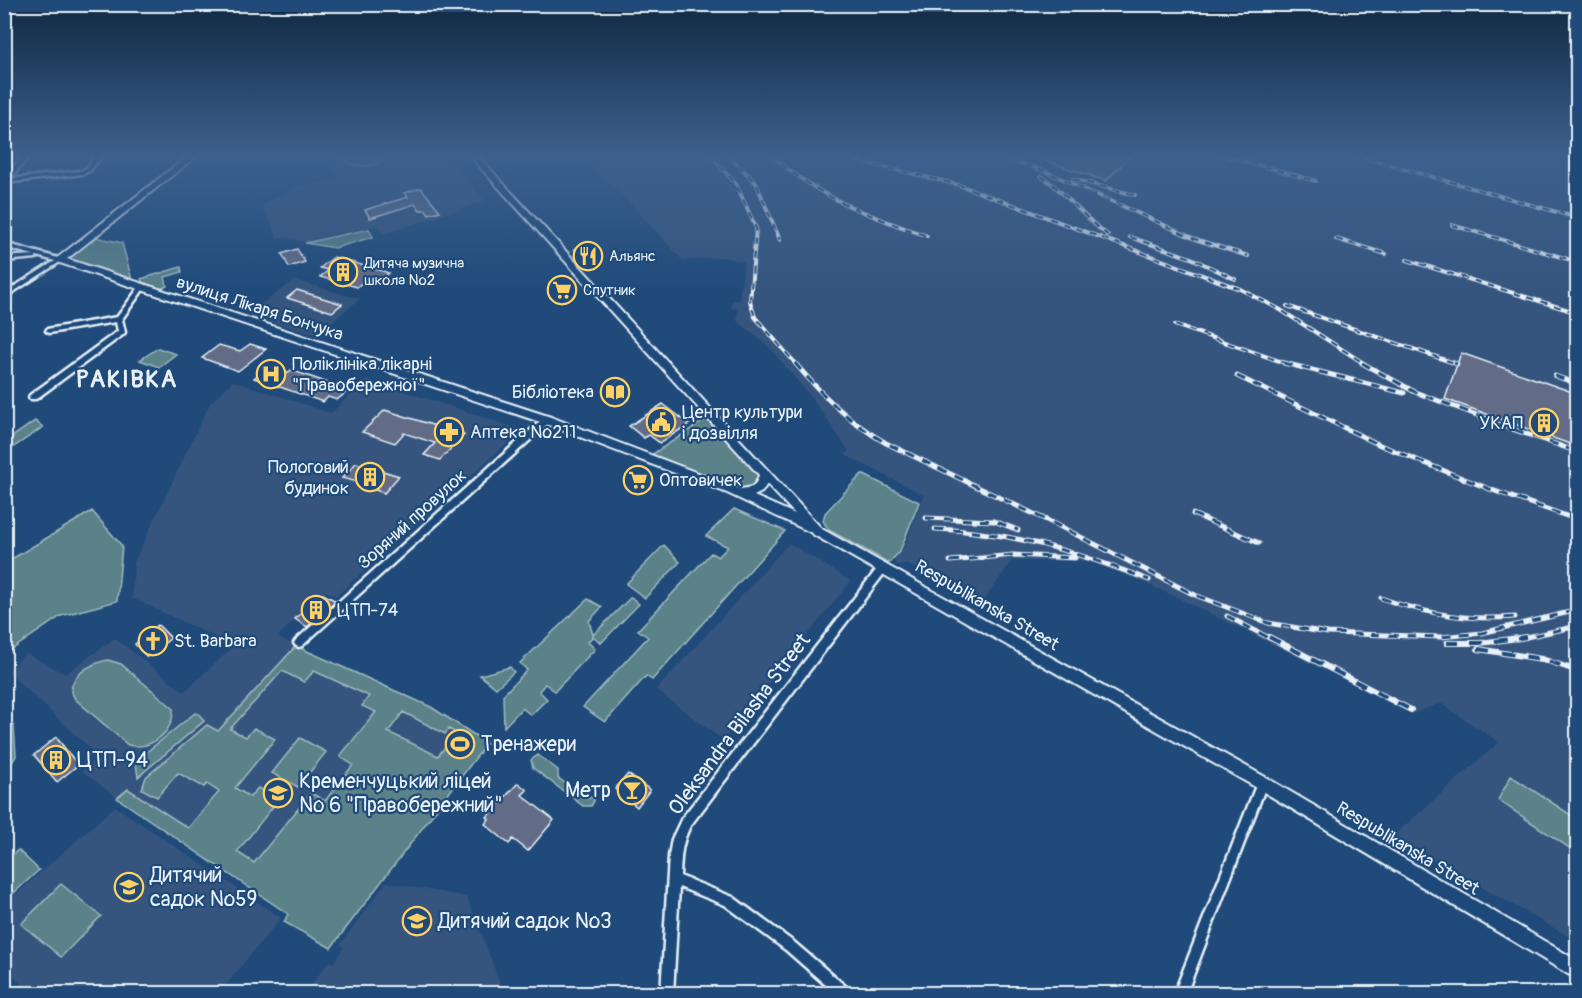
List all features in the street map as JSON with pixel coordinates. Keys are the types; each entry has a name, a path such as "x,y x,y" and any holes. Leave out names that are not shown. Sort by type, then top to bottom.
{"main road":[{"path":"60,260 135,202"},
{"name":"Respublikanska Street","path":"516,202 818,532 1262,783 1578,971"},
{"name":"вулиця Лікаря Бончука","path":"60,260 547,420 733,491 818,532"},
{"path":"733,491 746,493 757,491 762,486 765,472"}],"street":[{"path":"4,245 60,260"},
{"path":"4,259 43,257"},
{"path":"4,296 60,260"},
{"path":"49,331 119,319 142,287"},
{"path":"33,396 122,333 119,319"},
{"name":"Зоряний провулок","path":"299,643 547,420"},
{"name":"Oleksandra Bilasha Street","path":"667,993 673,879 678,838 686,822 883,568"},
{"path":"1180,993 1262,783"},
{"path":"673,879 729,901 791,947 846,993"}],"shaded area":[{"path":"266,202 483,202 383,234 378,226 306,242 277,237 262,206"},
{"path":"629,202 1577,202 1577,941 1392,837 1499,742 1440,703 1414,714 1180,599 1133,578 1086,561 1012,561 980,606 907,564 896,565 894,559 902,552 924,495 845,455 849,451 811,397 769,347 737,321 738,309 731,308 732,300 739,300 744,262 722,257 683,261"},
{"path":"295,280 360,299 315,335 247,314"},
{"path":"367,379 522,430 336,596 325,591 277,637 431,707 485,742 284,922 288,914 117,798 82,771 98,756 7,671 26,653 65,674 115,638 184,692 234,646 132,598 134,562 210,403 233,381 331,413"},
{"path":"789,543 851,581 723,740 656,690"},
{"name":"Дитячий садок №59","path":"115,806 281,918 219,993 33,994 5,969 4,905"},
{"name":"Дитячий садок №3","path":"386,882 467,897 504,993 305,993 329,961 333,963 344,947 340,945"}],"green space":[{"path":"369,229 373,237 335,248 305,243"},
{"path":"95,237 122,243 132,280 71,260 71,257"},
{"path":"181,267 182,272 165,277 167,286 160,289 143,283 141,279"},
{"path":"158,348 176,354 159,367 140,360"},
{"path":"708,418 760,477 759,483 750,489 738,489 651,455"},
{"path":"35,421 43,427 5,453 5,442"},
{"path":"862,474 919,502 900,551 889,563 829,530 823,521 825,513"},
{"path":"734,509 785,531 652,680 646,676 605,722 583,707 648,637 638,630 711,553 718,557 728,547 706,536"},
{"path":"92,511 122,546 117,601 61,616 5,654 5,563"},
{"path":"664,545 680,562 645,598 626,584"},
{"path":"631,597 639,604 601,643 593,636 588,642 595,649 555,691 545,684 539,691 547,699 531,715 522,708 504,727 503,695 527,670 520,663 588,599 602,607 589,621 593,635"},
{"path":"296,646 431,707 487,743 331,948 284,922 288,914 117,798 128,789 188,828 219,792 207,784 204,787 178,773 157,797 142,789 146,777 207,725 218,731","holes":["282,671 304,682 314,671 369,696 362,706 376,712 340,756 353,765 325,801 311,793 254,863 237,852 279,799 258,788 250,797 235,788 275,739 254,728 246,737 230,729","403,712 445,734 449,729 456,733 438,756 388,732"]},
{"path":"108,660 121,664 173,708 173,716 166,731 153,742 137,746 128,745 75,699 72,685 80,673"},
{"path":"510,667 514,672 496,688 480,675"},
{"path":"195,713 199,714 204,721 138,777 136,764 138,759"},
{"path":"5,714 14,726 16,756 5,774"},
{"path":"300,738 326,752 298,787 272,773"},
{"path":"538,755 558,770 558,778 587,799 594,796 591,806 583,806 533,768 531,760"},
{"path":"1511,776 1577,819 1577,853 1498,800"},
{"path":"18,850 39,870 5,901 5,861"},
{"path":"61,884 101,916 61,957 21,924"}],"building":[{"path":"393,202 432,202 440,211 429,214 426,210 420,210 415,204 370,218 365,210"},
{"name":"Альянс","path":"584,245 599,259 586,264 574,249"},
{"path":"297,249 305,262 289,267 282,254"},
{"name":"Дитяча музична школа №2","path":"334,257 389,273 374,284 364,281 357,287 320,277 329,270 320,268"},
{"path":"297,290 342,304 332,312 287,298"},
{"path":"250,344 266,349 238,371 202,358 219,345 240,351"},
{"name":"УКАП","path":"1461,353 1578,394 1578,447 1445,399"},
{"name":"Поліклініка лікарні \"Правобережної\"","path":"266,368 285,375 291,370 349,390 337,400 328,397 323,402 254,378"},
{"name":"Центр культури і дозвілля","path":"663,404 689,424 660,443 649,435 644,438 629,426"},
{"path":"385,410 464,435 440,460 424,455 435,443 404,433 395,443 362,432"},
{"name":"Пологовий будинок","path":"356,463 399,476 384,493 373,489 375,486 342,478"},
{"name":"ЦТП-74","path":"323,594 336,601 307,627 295,619"},
{"name":"St. Barbara","path":"158,625 171,638 147,657 135,644"},
{"name":"ЦТП-94","path":"56,737 78,765 57,782 34,755"},
{"name":"Метр","path":"628,774 650,790 637,807 615,789"},
{"path":"518,783 527,790 522,795 554,820 528,851 513,839 509,844 485,824 489,819 487,817"}],"railway":[{"path":"744,202 756,228 750,301 755,317 796,364"},
{"path":"764,202 780,240"},
{"path":"839,202 927,236"},
{"path":"1004,202 1240,289 1279,309 1365,364"},
{"path":"1070,202 1108,235"},
{"path":"1112,202 1195,239 1248,256"},
{"path":"1520,202 1578,218"},
{"path":"1452,225 1578,262"},
{"path":"1130,237 1191,258 1235,279"},
{"path":"1336,239 1386,254"},
{"path":"1407,260 1578,313"},
{"path":"1287,306 1457,364 1454,363"},
{"path":"1175,325 1288,364"},
{"path":"795,363 837,407 886,443 1061,527 1195,595 1268,623 1328,633 1441,637 1482,633 1578,610"},
{"path":"1284,363 1288,364"},
{"path":"1362,363 1415,392 1490,420"},
{"path":"1288,364 1404,393"},
{"path":"1237,376 1380,445 1492,490 1578,520"},
{"path":"1555,376 1578,384"},
{"path":"1481,418 1578,452"},
{"path":"1193,514 1259,543"},
{"path":"926,518 994,521 1018,530"},
{"path":"935,529 991,534 1044,545 1149,580"},
{"path":"950,561 1013,555 1075,558"},
{"path":"1381,598 1447,615 1480,618 1515,617"},
{"path":"1227,616 1271,639"},
{"path":"1517,639 1578,626"},
{"path":"1269,637 1411,710"},
{"path":"1447,643 1480,643 1526,637"},
{"path":"1478,649 1542,659 1578,671"}],"place":[{"name":"Альянс","path":"588,256"},
{"name":"Дитяча музична школа №2","path":"343,272"},
{"name":"Спутник","path":"562,290"},
{"name":"Поліклініка лікарні \"Правобережної\"","path":"271,374"},
{"name":"Бібліотека","path":"615,392"},
{"name":"Центр культури і дозвілля","path":"661,422"},
{"name":"УКАП","path":"1544,423"},
{"name":"Аптека №211","path":"449,432"},
{"name":"Пологовий будинок","path":"370,477"},
{"name":"Оптовичек","path":"638,480"},
{"name":"ЦТП-74","path":"316,610"},
{"name":"St. Barbara","path":"153,641"},
{"name":"Тренажери","path":"460,744"},
{"name":"ЦТП-94","path":"56,760"},
{"name":"Метр","path":"632,790"},
{"name":"Кременчуцький ліцей № 6 \"Правобережний\"","path":"278,793"},
{"name":"Дитячий садок №59","path":"129,887"},
{"name":"Дитячий садок №3","path":"417,921"}],"district":[{"name":"РАКІВКА","path":"127,379"}]}
